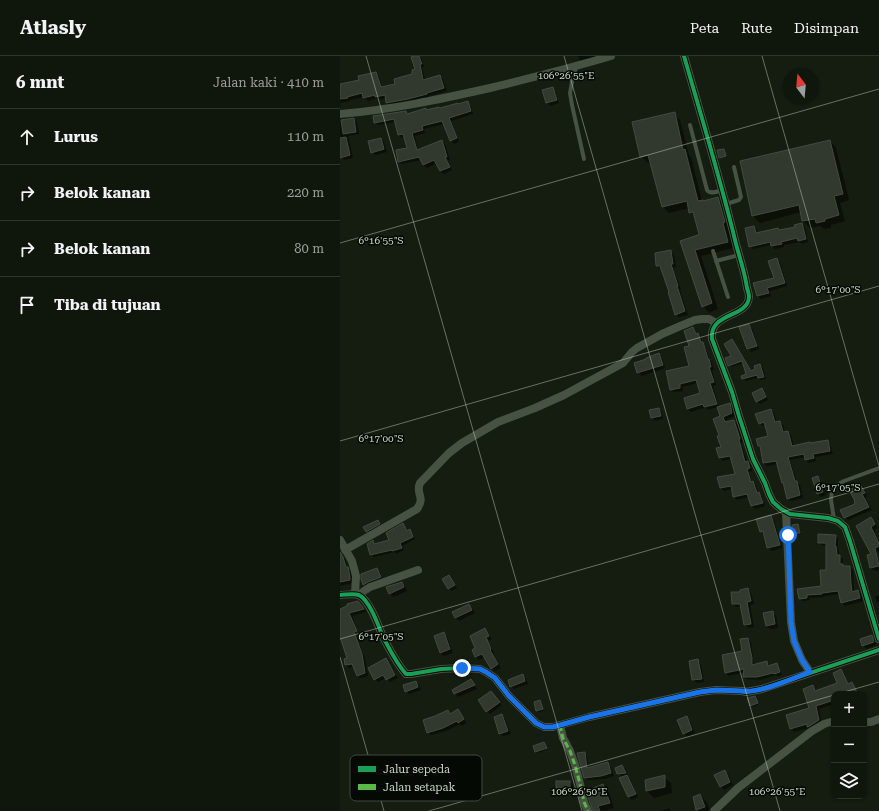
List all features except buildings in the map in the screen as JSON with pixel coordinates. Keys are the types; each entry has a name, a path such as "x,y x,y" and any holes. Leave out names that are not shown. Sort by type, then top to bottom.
{"street":[{"path":"340,114 429,102 576,67 611,56"},
{"path":"684,56 723,190 746,279 749,298 747,304 743,308 716,323 711,333 712,339 732,392 753,459 773,502 790,514 834,519 845,527 879,639"},
{"path":"345,550 417,509 421,504 419,490 420,483 449,453 462,443 498,422 564,395 623,363 637,348 678,326 702,319 709,319 716,323"},
{"path":"786,512 791,622 794,641 802,660 810,672"},
{"path":"340,540 352,561 356,576 357,595"},
{"path":"340,595 357,595 370,587 418,570"},
{"path":"357,595 368,603 393,656 400,668 406,674 462,668 480,669 495,678 509,696 536,723 544,727 553,727 597,715 700,692 716,690 746,692 762,690 810,672 879,650"},
{"path":"867,722 879,719"},
{"path":"714,811 738,788 812,731 831,722"},
{"path":"560,725 563,738 575,765 582,788 584,802 588,811"}],"lane":[{"path":"576,67 570,93 584,159"},
{"path":"690,125 707,190 710,193 723,190"},
{"path":"726,204 739,200 741,197 734,167"},
{"path":"713,251 728,297"},
{"path":"716,261 739,255"},
{"path":"834,519 831,500 832,490 836,485 879,468"}],"marked path":[{"path":"560,725 563,738 575,765 584,802 588,811"}],"cycle path":[{"path":"684,56 724,197 744,271 749,296 747,304 742,309 722,319 716,324 713,330 712,339 732,392 753,459 773,502 790,514 828,518 838,521 845,527 879,639"},
{"path":"340,595 359,595 367,602 391,652 406,674 441,669 480,669 495,678 509,696 536,723 544,727 553,727 589,717 700,692 716,690 746,692 762,689 879,650"}],"route":[{"path":"462,668 480,669 495,678 509,696 536,723 544,727 553,727 589,717 700,692 716,690 746,692 762,690 810,672 802,660 794,641 791,622 788,535"}]}
